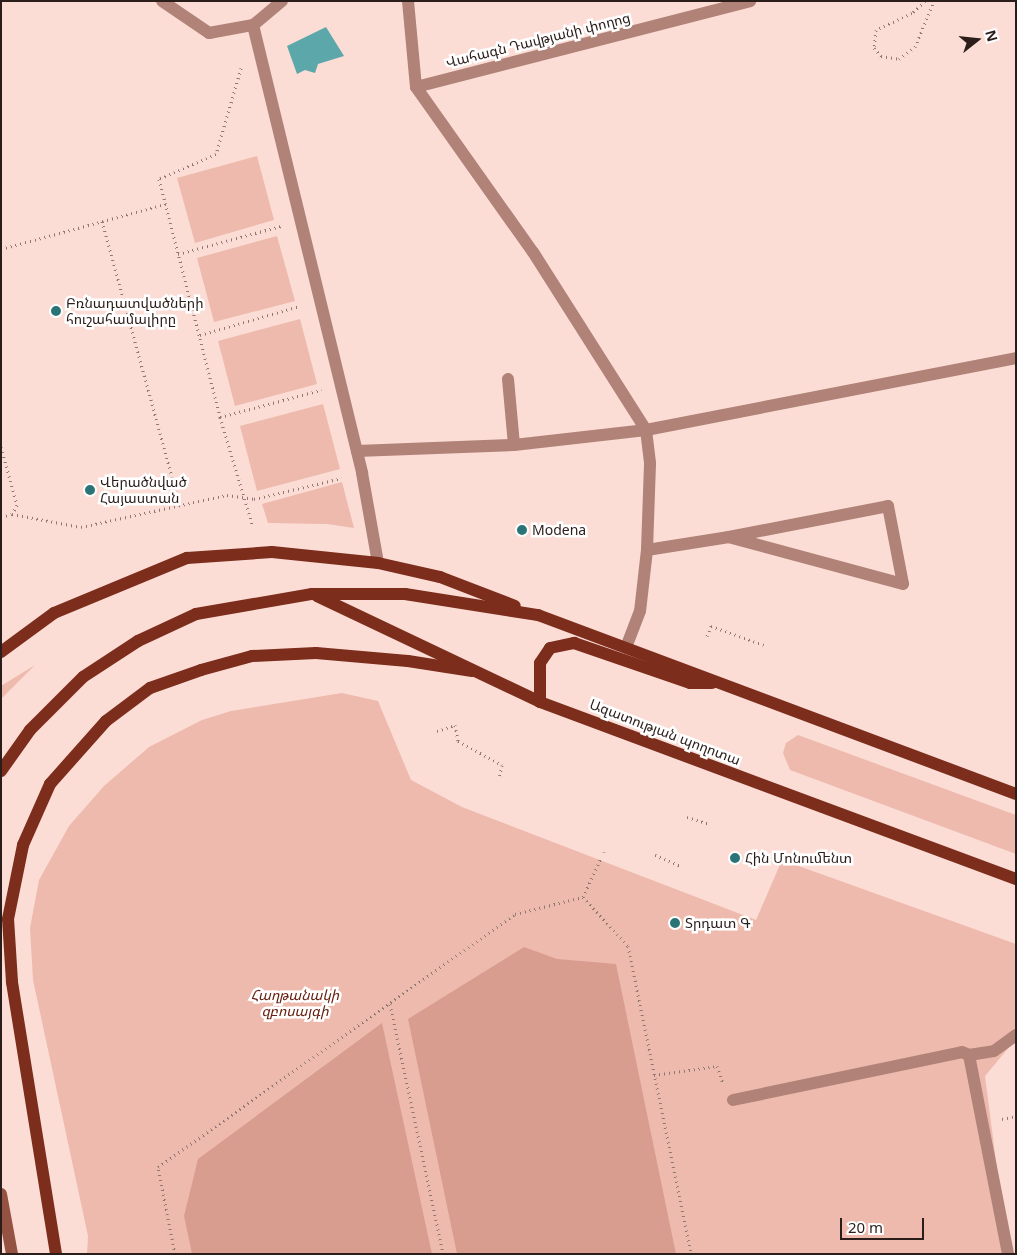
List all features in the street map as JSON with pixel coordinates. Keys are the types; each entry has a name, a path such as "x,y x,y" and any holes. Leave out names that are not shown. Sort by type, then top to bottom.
{"main road":[{"path":"1,652 54,613 187,558 272,552 378,563 440,577 1016,794"},
{"path":"1,771 30,730 83,677 138,641 196,614 312,594 405,594 538,615"},
{"name":"Ազատության պողոտա","path":"312,594 540,702 1016,879"},
{"path":"540,702 540,663 550,648 574,643 690,683 720,683"},
{"path":"56,1254 12,982 8,919 23,845 50,784 106,721 150,688 201,670 252,656 316,653 472,671"},
{"path":"1,1194 12,1254"}],"street":[{"path":"162,1 209,33 253,25 282,1"},
{"path":"408,1 416,86 533,252 646,430 650,464 647,550 640,611 626,648"},
{"name":"Վահագն Դավթյանի փողոց","path":"416,86 750,1"},
{"path":"253,25 357,451 378,563"},
{"path":"357,451 514,445 646,430 1016,358"},
{"path":"508,378 514,445"},
{"path":"647,550 729,537 888,506 903,584 729,537"},
{"path":"733,1100 962,1052 969,1056 994,1051 1016,1035"},
{"path":"969,1056 1008,1254"}],"path":[{"path":"924,1 912,13 876,30 874,48 881,56 898,59 915,47 934,1"},
{"path":"243,62 216,154 160,179 220,417 252,524"},
{"path":"1,248 166,204"},
{"path":"178,254 300,220"},
{"path":"102,221 180,506"},
{"path":"200,336 320,300"},
{"path":"220,417 341,385"},
{"path":"1,447 17,505 12,514"},
{"path":"1,517 12,514 81,526 227,495 244,495 254,499 362,473"},
{"path":"707,636 711,626 764,645"},
{"path":"437,731 455,725 458,741 502,765 499,779"},
{"path":"687,816 710,824"},
{"path":"655,856 681,866"},
{"path":"583,897 601,858"},
{"path":"176,1254 158,1167 515,914 583,897"},
{"path":"583,897 628,946 691,1254"},
{"path":"390,1004 443,1254"},
{"path":"654,1075 717,1066 726,1093 733,1100"}],"green space":[{"path":"257,156 274,220 195,243 177,178"},
{"path":"277,236 295,301 214,322 197,258"},
{"path":"300,319 317,384 235,406 218,341"},
{"path":"323,404 340,469 257,491 240,426"},
{"path":"342,482 354,528 327,524 268,523 262,504"},
{"path":"35,665 1,699 1,686"},
{"name":"Հաղթանակի զբոսայգի","path":"342,693 378,701 411,780 462,807 756,920 782,860 1016,944 1016,1039 985,1076 1008,1254 87,1254 88,1236 33,980 30,928 39,880 69,826 104,786 149,747 202,720 231,711"},
{"path":"798,735 1016,815 1016,854 790,770 783,753 786,743"}],"shaded area":[{"path":"524,947 557,959 616,964 676,1254 457,1254 408,1019"},
{"path":"382,1023 432,1254 192,1254 184,1216 198,1159"}],"water":[{"path":"326,27 344,56 318,64 315,73 305,70 297,74 287,46"}],"place":[{"name":"Բռնադատվածների հուշահամալիրը","path":"56,311"},
{"name":"Վերածնված Հայաստան","path":"90,490"},
{"name":"Modena","path":"522,530"},
{"name":"Հին Մոնումենտ","path":"735,858"},
{"name":"Տրդատ Գ","path":"675,923"}]}
